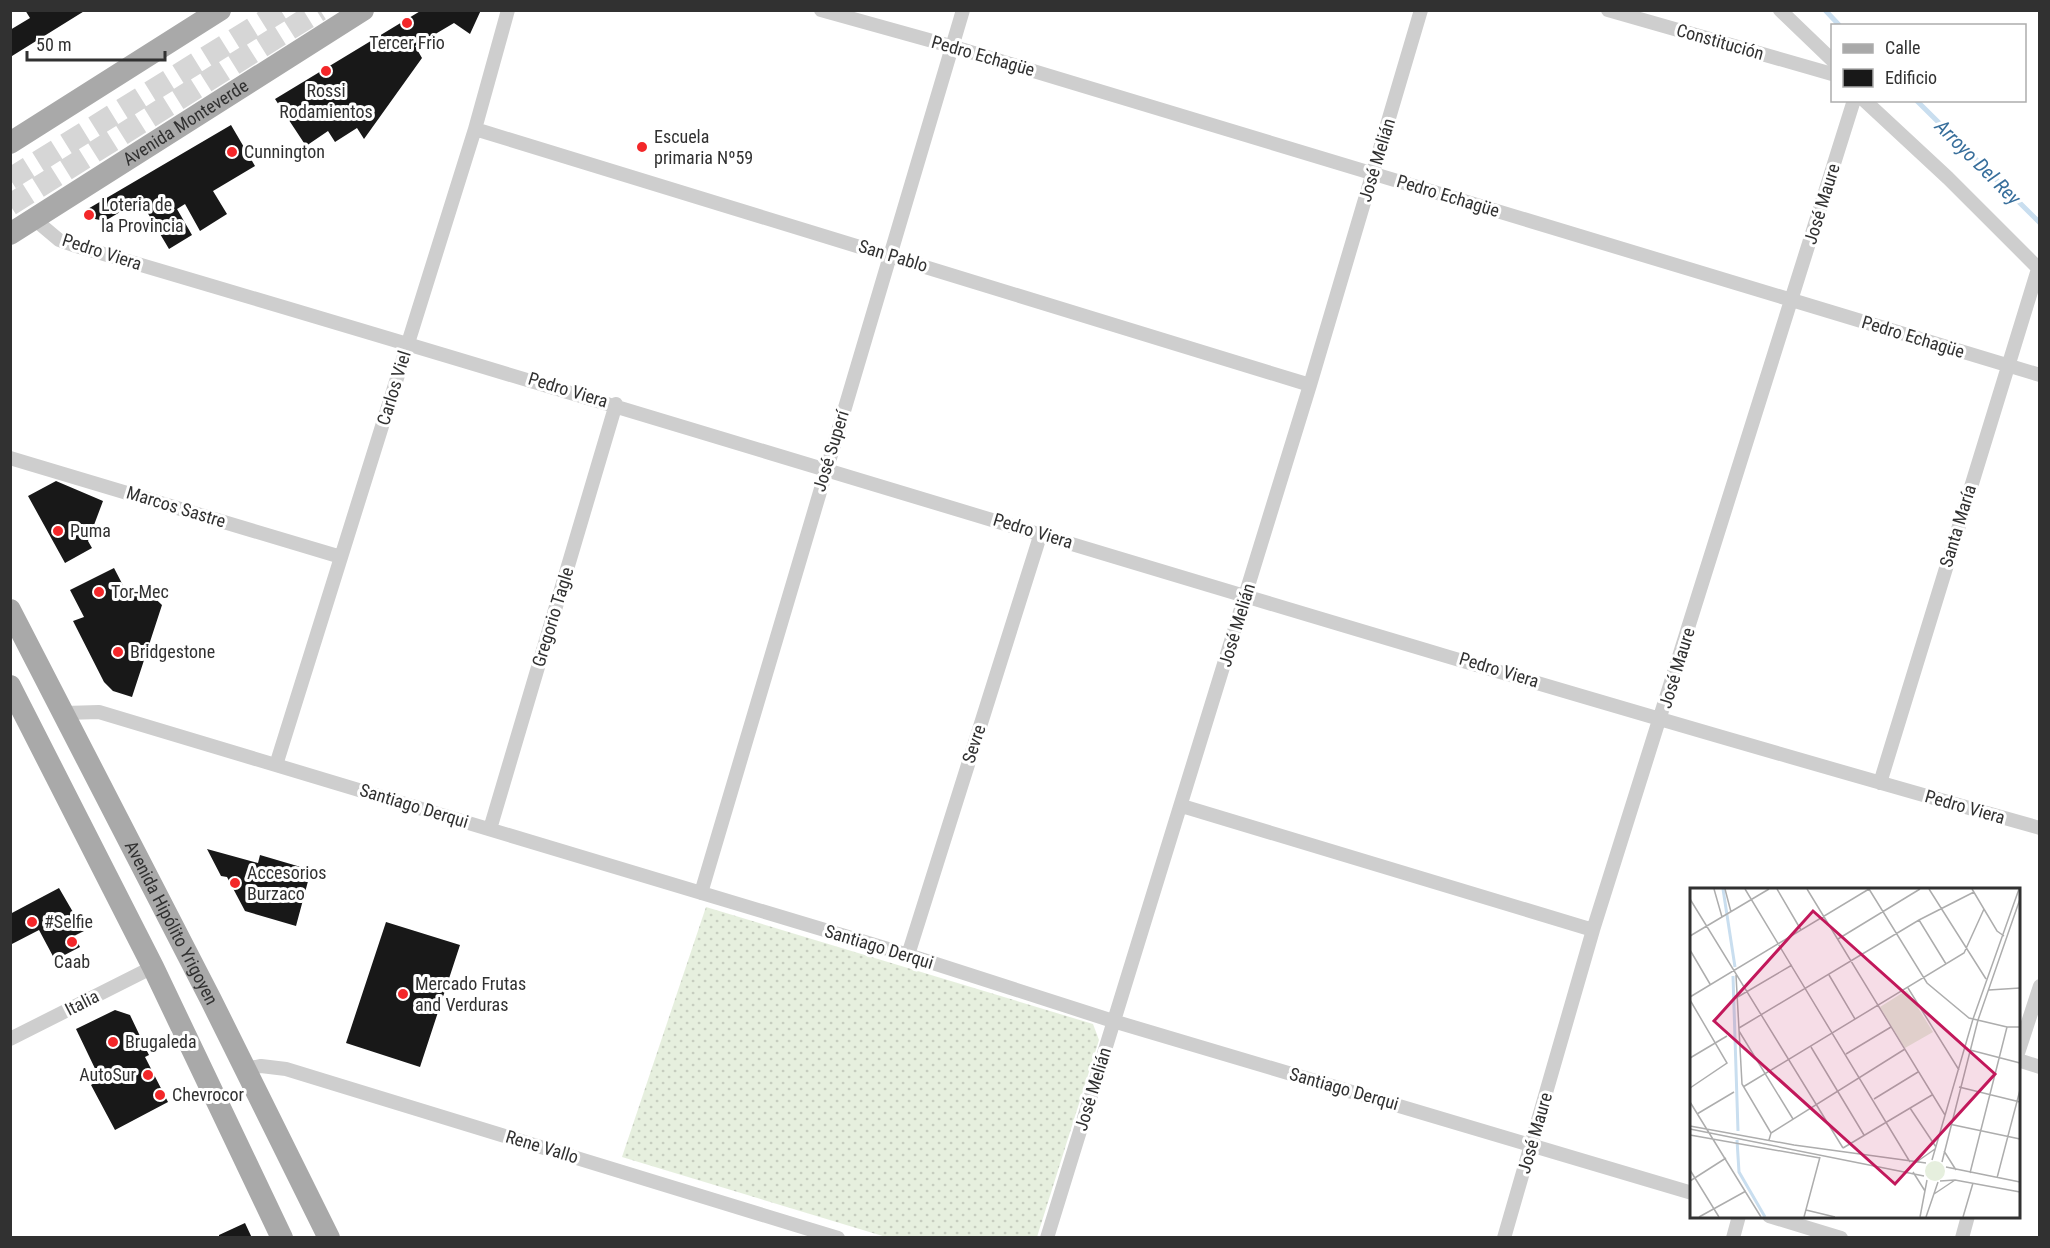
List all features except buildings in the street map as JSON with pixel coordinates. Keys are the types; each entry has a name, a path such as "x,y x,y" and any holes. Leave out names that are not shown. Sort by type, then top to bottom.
{"main road":[{"path":"10,143 220,10"},
{"name":"Avenida Monteverde","path":"10,234 363,10"},
{"name":"Avenida Hipólito Yrigoyen","path":"10,610 328,1238"},
{"name":"Avenida Hipólito Yrigoyen","path":"10,686 153,967 282,1238"}],"street":[{"name":"Carlos Viel","path":"276,765 475,129 508,10"},
{"name":"Pedro Echagüe","path":"821,10 954,47 2040,375"},
{"name":"José Superí","path":"701,893 825,469 954,47 963,10"},
{"name":"José Melián","path":"1047,1238 1182,806 1421,10"},
{"name":"Constitución","path":"1608,10 1831,73"},
{"path":"1780,10 1831,58"},
{"name":"José Maure","path":"1504,1238 1593,930 1853,102"},
{"path":"1866,102 1948,178 2039,269"},
{"name":"San Pablo","path":"475,129 1310,385"},
{"name":"Pedro Viera","path":"34,219 59,240 73,245 616,405 1661,719 2040,828"},
{"name":"Santa María","path":"1880,783 2007,366 2039,269"},
{"name":"Gregorio Tagle","path":"490,829 616,405"},
{"name":"Marcos Sastre","path":"10,458 341,557"},
{"name":"Sevre","path":"908,955 1041,533"},
{"name":"Santiago Derqui","path":"64,713 99,712 908,955 1113,1021 1690,1192"},
{"path":"1182,806 1593,930"},
{"name":"Italia","path":"10,1039 153,967"},
{"path":"2020,1050 2040,986"},
{"path":"2020,1060 2040,1067"},
{"name":"Rene Vallo","path":"244,1069 261,1066 286,1069 838,1238"},
{"path":"1733,1238 1738,1218"},
{"path":"1776,1218 1841,1238"},
{"path":"1962,1238 1967,1218"}],"green space":[{"path":"706,907 1093,1024 1099,1040 1037,1237 886,1237 622,1157"}],"waterway":[{"name":"Arroyo Del Rey","path":"1825,10 1838,24"},
{"name":"Arroyo Del Rey","path":"1918,102 2040,223"}],"tunnel":[{"path":"10,179 282,10"},
{"path":"10,205 320,10"}],"place":[{"name":"Tercer Frio","path":"407,23"},
{"name":"Rossi Rodamientos","path":"326,71"},
{"name":"Escuela primaria Nº59","path":"642,147"},
{"name":"Cunnington","path":"232,152"},
{"name":"Loteria de la Provincia","path":"89,215"},
{"name":"Puma","path":"58,531"},
{"name":"Tor-Mec","path":"99,592"},
{"name":"Bridgestone","path":"118,652"},
{"name":"Accesorios Burzaco","path":"235,883"},
{"name":"#Selfie","path":"32,922"},
{"name":"Caab","path":"72,942"},
{"name":"Mercado Frutas and Verduras","path":"403,994"},
{"name":"Brugaleda","path":"113,1042"},
{"name":"AutoSur","path":"148,1075"},
{"name":"Chevrocor","path":"160,1095"}]}
